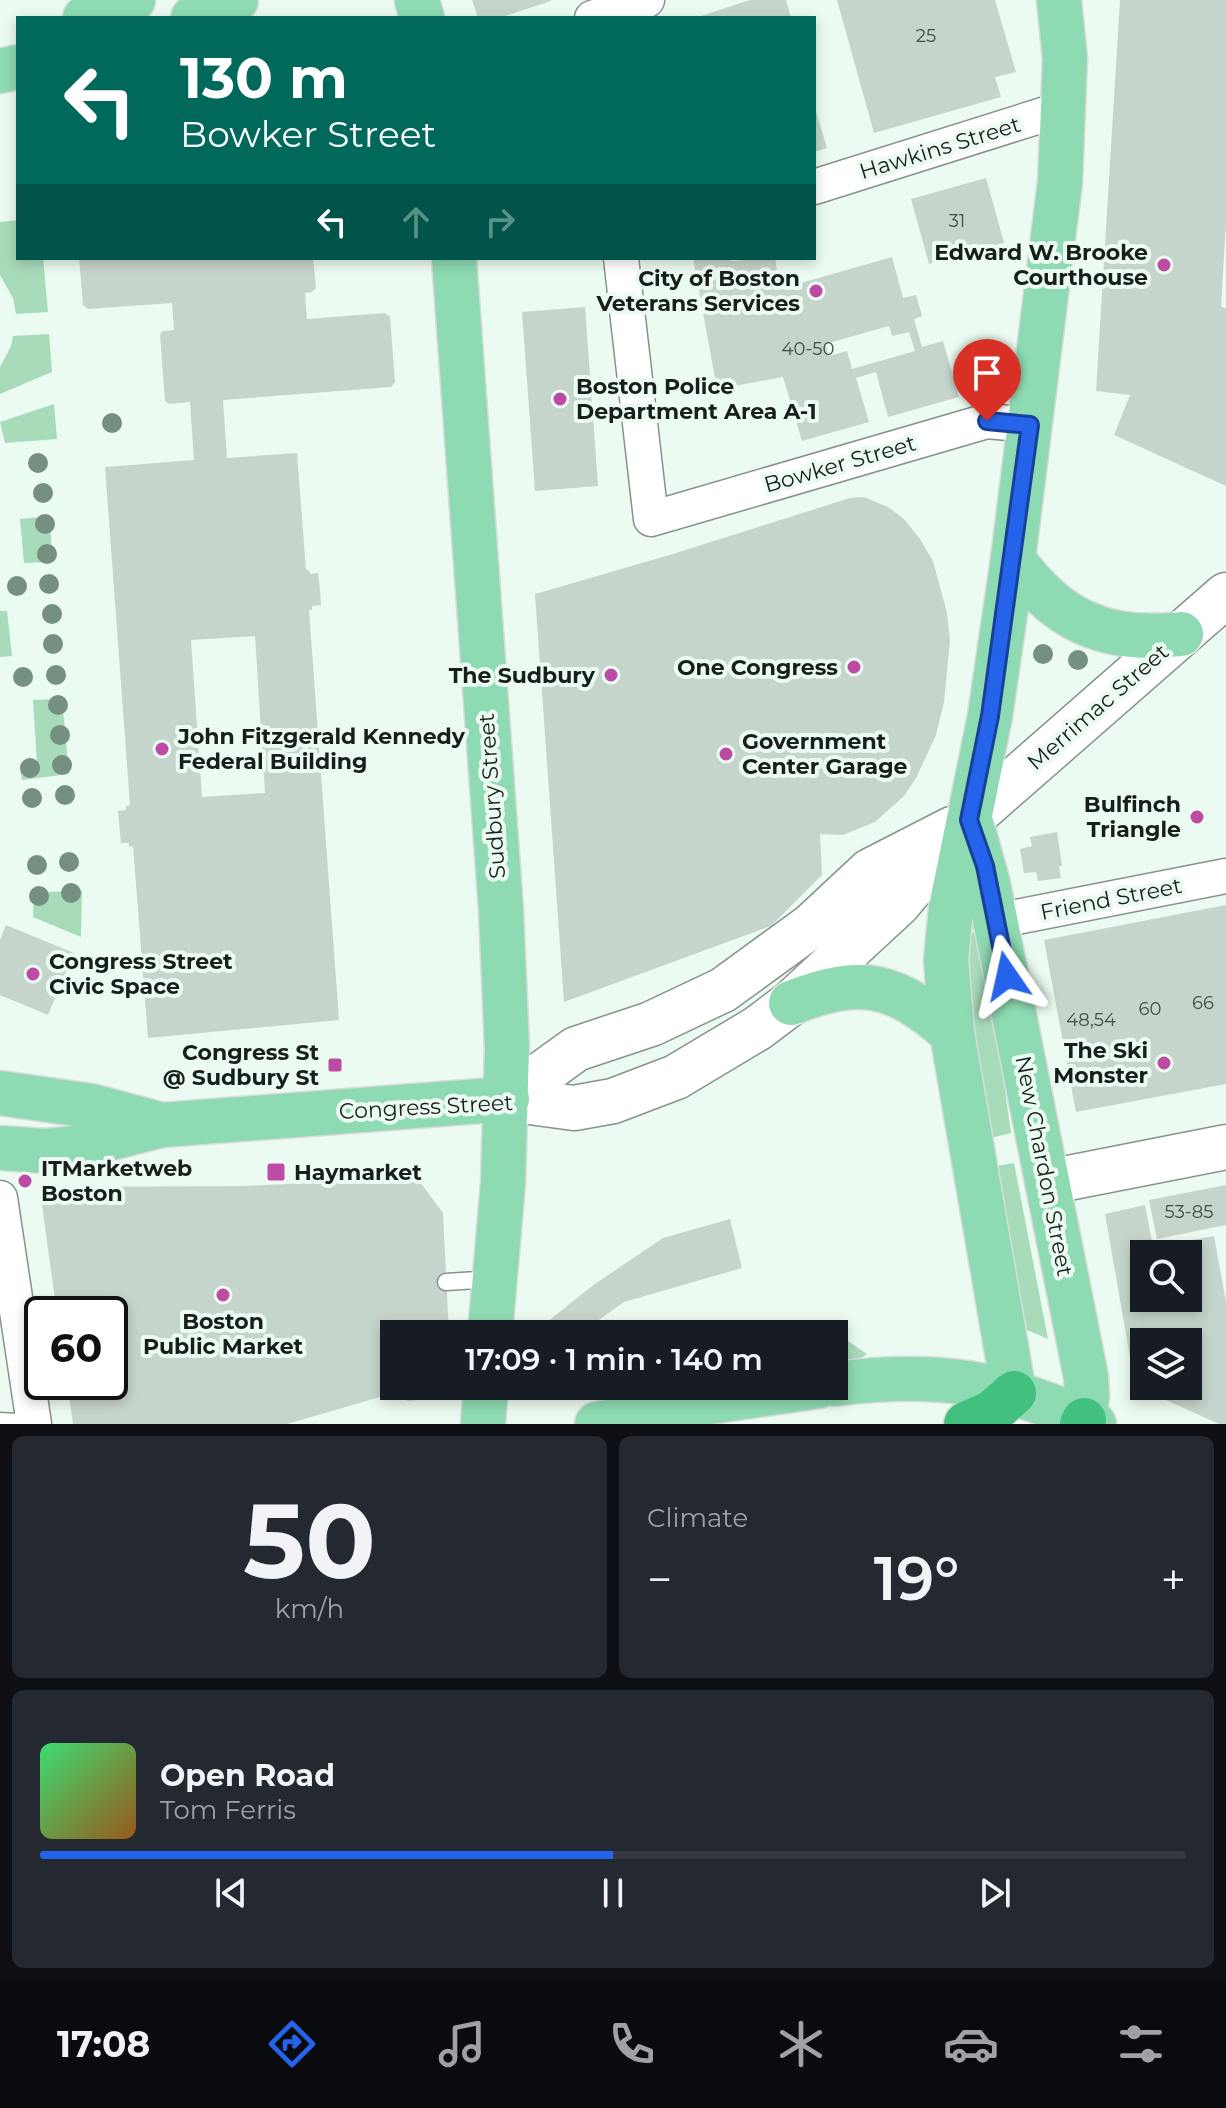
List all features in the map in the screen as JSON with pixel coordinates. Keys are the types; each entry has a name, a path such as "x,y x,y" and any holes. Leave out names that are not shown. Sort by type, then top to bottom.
{"highway":[{"path":"966,1424 991,1413 1014,1393"}],"main road":[{"path":"90,16 133,0"},
{"path":"198,16 236,0"},
{"path":"1014,1393 952,1033 946,960 951,908 990,716 1060,182 1065,59 1059,0"},
{"name":"Sudbury Street","path":"454,260 501,910 507,1048 503,1183 491,1320"},
{"path":"1013,559 1043,594 1068,614 1092,627 1136,637 1181,634"},
{"name":"Merrimac Street","path":"969,820 1226,595"},
{"path":"507,1099 576,1049 651,1024 723,990 811,926 870,871 969,820"},
{"name":"Congress Street","path":"0,1148 21,1151 68,1149 162,1125 507,1099 574,1108 595,1106 628,1096 694,1068 742,1039 791,1003 898,904 969,820"},
{"name":"New Chardon Street","path":"969,820 985,866 1048,1182 1086,1377 1087,1423"},
{"path":"791,1003 841,987 875,988 912,1001 952,1033"},
{"name":"Congress Street","path":"0,1093 91,1106 162,1125"},
{"path":"1048,1182 1226,1147"},
{"path":"848,1382 890,1378 970,1382 1014,1393 1087,1423"},
{"path":"483,1424 485,1400"},
{"path":"597,1424 723,1400"}],"street":[{"path":"598,16 647,0"},
{"name":"Hawkins Street","path":"816,186 1065,108"},
{"name":"Bowker Street","path":"621,260 651,519 987,421 1030,425"},
{"name":"Friend Street","path":"996,921 1226,876"},
{"path":"0,1198 22,1423"}],"lane":[{"path":"446,1282 494,1279"}],"green space":[{"path":"16,220 16,260 43,260 48,312 16,314 13,298 0,275 0,222"},
{"path":"49,334 52,372 0,394 0,367 13,336"},
{"path":"54,404 57,439 5,443 0,422"},
{"path":"50,516 52,562 24,563 20,519"},
{"path":"0,611 7,611 12,656 0,657"},
{"path":"62,699 69,774 22,780 20,767 37,763 33,700"},
{"path":"82,890 81,937 33,917 34,893"},
{"path":"979,931 989,977 1011,1133 987,1139 968,988 967,947 970,933"},
{"path":"1014,1163 1048,1339 1027,1330 996,1166"},
{"path":"848,1341 867,1354 848,1359"}],"building":[{"path":"472,0 551,0 505,16 477,16"},
{"path":"750,0 786,0 790,16 701,16"},
{"path":"837,0 995,0 1016,72 995,77 1001,97 874,133"},
{"name":"Edward W. Brooke Courthouse","path":"1120,0 1226,0 1226,223 1221,306 1226,309 1226,486 1114,435 1130,395 1096,391"},
{"path":"816,112 827,148 816,151"},
{"path":"986,178 1004,243 929,264 911,199"},
{"path":"892,257 903,298 916,295 922,316 914,319 922,347 943,341 959,397 888,417 876,372 856,378 869,422 802,441 783,377 717,389 693,260 775,260 780,289","holes":["889,326 892,336 909,332 915,351 852,369 847,351 829,356 825,344"]},
{"name":"John Fitzgerald Kennedy Federal Building","path":"79,260 313,260 316,288 305,293 307,319 385,313 390,317 395,382 391,387 223,400 227,458 297,453 306,570 310,574 318,573 320,589 321,605 312,606 309,610 339,1020 148,1038 133,846 121,843 118,811 126,810 126,806 130,805 105,467 194,460 190,402 169,404 165,401 160,334 174,330 172,303 88,309 83,305","holes":["255,636 265,793 202,797 191,640"]},
{"name":"Boston Police Department Area A-1","path":"585,307 598,486 535,491 522,312"},
{"path":"864,497 888,507 904,519 920,539 933,561 947,613 950,641 944,702 936,735 916,778 904,796 875,822 843,835 820,834 822,875 771,926 564,1002 535,594 850,498"},
{"path":"1057,832 1061,878 1038,881 1036,872 1024,873 1020,849 1032,846 1030,837"},
{"path":"1226,905 1226,1084 1076,1112 1044,940"},
{"name":"Congress Street Civic Space","path":"6,925 74,953 48,1015 0,995 0,940"},
{"path":"417,1178 443,1213 448,1320 380,1320 380,1397 287,1424 73,1424 70,1400 128,1400 128,1296 55,1296 43,1196 49,1189 57,1187 244,1186"},
{"path":"1226,1185 1226,1225 1157,1239 1149,1200"},
{"path":"1145,1205 1152,1240 1130,1240 1130,1312 1202,1312 1202,1240 1192,1240 1214,1236 1226,1302 1226,1424 1219,1424 1166,1400 1202,1400 1202,1328 1130,1328 1130,1357 1105,1214"},
{"path":"730,1219 742,1268 624,1302 599,1320 550,1320 592,1286 663,1238"}],"place":[{"name":"Edward W. Brooke Courthouse","path":"1164,265"},
{"name":"City of Boston Veterans Services","path":"816,291"},
{"name":"Boston Police Department Area A-1","path":"560,399"},
{"name":"One Congress","path":"854,667"},
{"name":"The Sudbury","path":"611,675"},
{"name":"John Fitzgerald Kennedy Federal Building","path":"162,749"},
{"name":"Government Center Garage","path":"726,754"},
{"name":"Bulfinch Triangle","path":"1197,817"},
{"name":"Congress Street Civic Space","path":"33,974"},
{"name":"The Ski Monster","path":"1164,1063"},
{"name":"Congress St @ Sudbury St","path":"335,1065"},
{"name":"Haymarket","path":"276,1172"},
{"name":"ITMarketweb Boston","path":"25,1181"},
{"name":"Boston Public Market","path":"223,1295"}],"route":[{"path":"987,421 1030,425 990,716 969,820 985,866 1007,976"}]}
